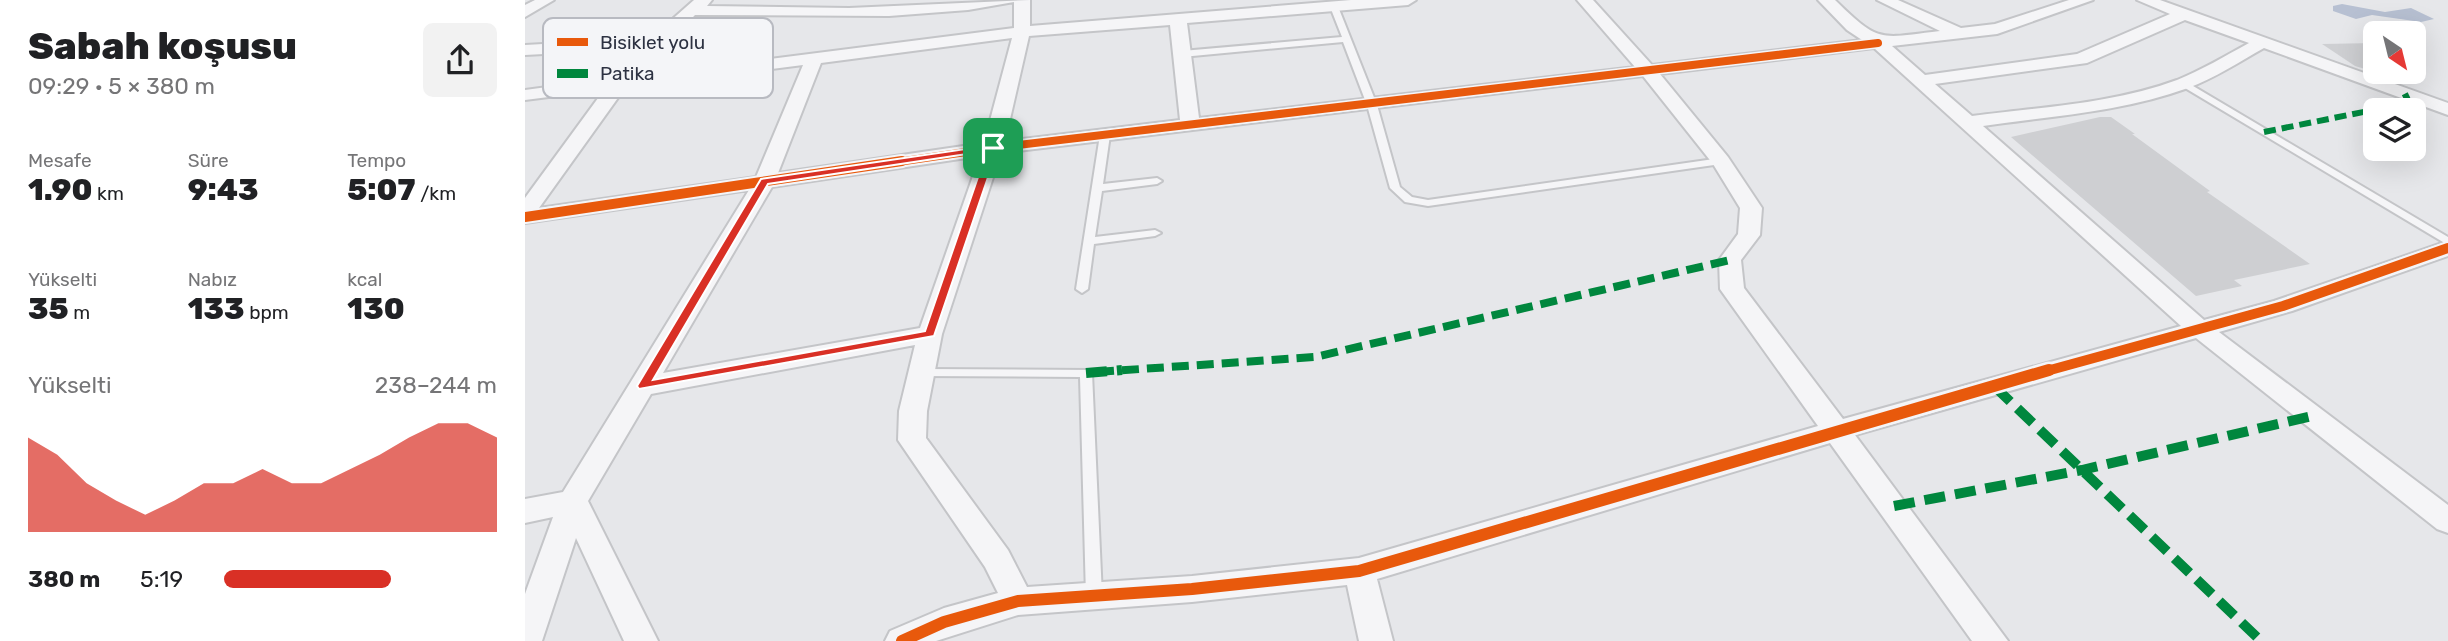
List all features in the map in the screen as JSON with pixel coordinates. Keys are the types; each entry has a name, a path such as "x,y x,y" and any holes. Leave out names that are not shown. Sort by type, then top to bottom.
{"street":[{"path":"525,12 546,0"},
{"path":"682,18 697,5 884,13 1008,0"},
{"path":"1018,601 997,559 912,440 913,411 930,334 993,148 1022,32 1022,0"},
{"path":"773,63 1022,32 1178,19 1305,3 1408,0"},
{"path":"1585,0 1647,70 1721,161 1751,208 1749,235 1730,260 1732,289 1991,641"},
{"path":"1826,0 1853,27 1878,43 2201,330 2448,521"},
{"path":"1885,0 1958,33"},
{"path":"525,215 993,148 1997,29 2085,0"},
{"path":"2145,0 2448,109"},
{"path":"919,44 960,4"},
{"path":"1921,81 2081,59 2184,14"},
{"path":"1178,19 1190,125"},
{"path":"1966,123 2121,100 2183,83 2263,42"},
{"path":"525,50 543,49"},
{"path":"525,641 573,501 765,181 814,58"},
{"path":"525,95 543,93"},
{"path":"525,215 609,98"},
{"path":"902,641 944,622 1018,601 1359,571 1838,430 2283,306 2447,248"},
{"path":"643,386 930,334"},
{"path":"525,512 573,501"},
{"path":"573,501 641,641"},
{"path":"1359,571 1376,641"}],"lane":[{"path":"1332,4 1372,104 1395,188 1403,196 1428,203 1721,161"},
{"path":"1182,54 1346,39"},
{"path":"2183,83 2447,248"},
{"path":"1081,289 1105,135"},
{"path":"1097,188 1157,181"},
{"path":"1089,241 1156,233"},
{"path":"923,373 1086,373 1094,596"}],"water":[{"path":"2342,4 2385,12 2411,8 2434,19 2414,21 2372,15 2356,19 2333,11 2333,6"}],"building":[{"path":"2363,43 2363,68 2355,66 2322,44"},
{"path":"2100,117 2111,117 2210,191 2207,192 2310,264 2234,280 2242,286 2196,296 2011,137"}],"marked path":[{"path":"2264,132 2383,108 2409,95"},
{"path":"1086,373 1315,357 1730,260"},
{"path":"1995,387 2261,641"},
{"path":"1894,506 2082,470 2312,416"}],"cycle path":[{"path":"525,217 993,148 1878,43"},
{"path":"902,641 944,622 1018,601 1192,589 1359,571 1924,405 2283,306 2448,248"}],"route":[{"path":"993,148 930,334 643,386 765,181 993,148"}]}
